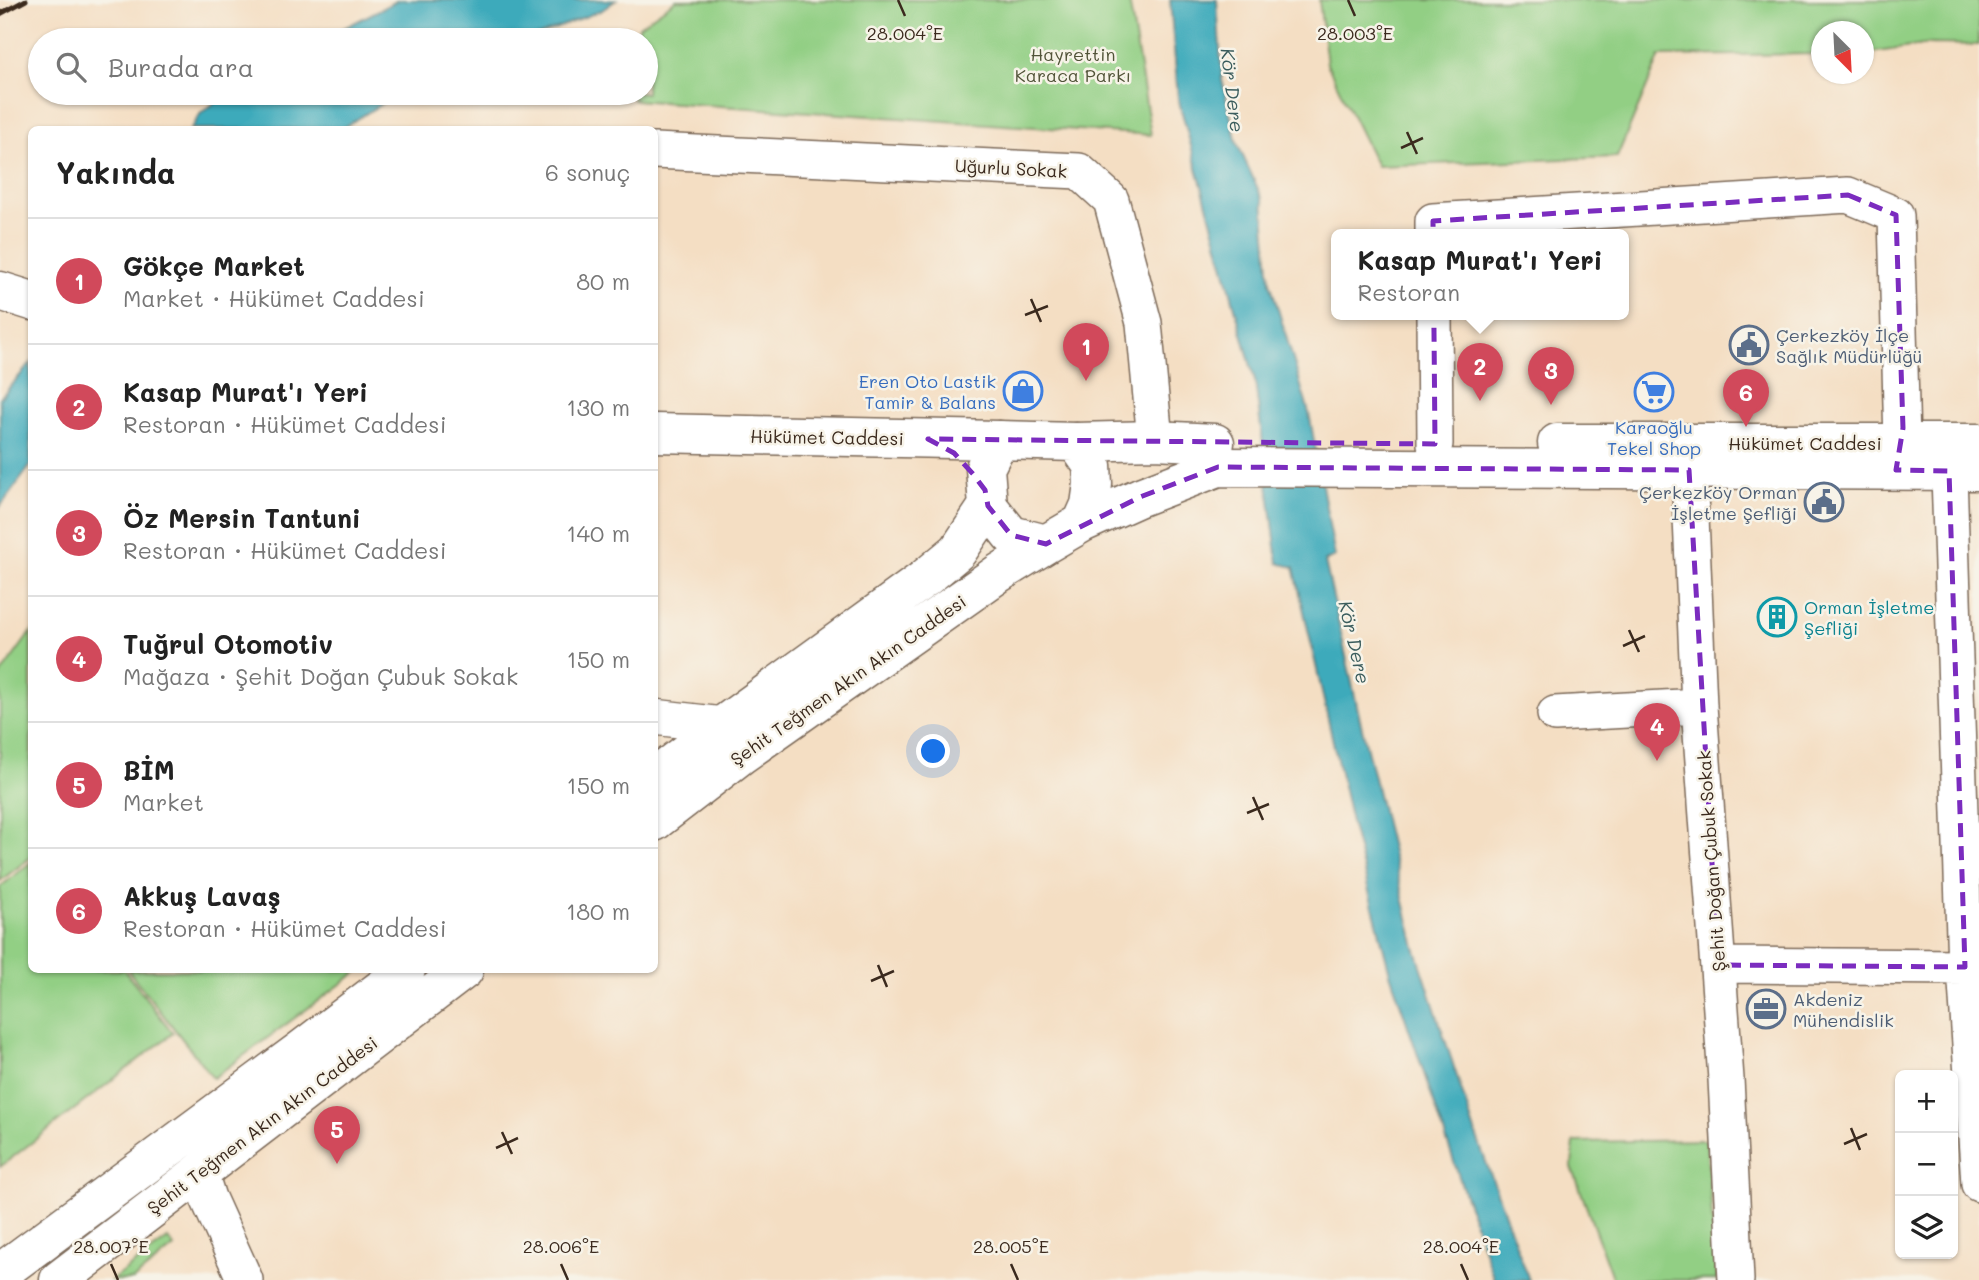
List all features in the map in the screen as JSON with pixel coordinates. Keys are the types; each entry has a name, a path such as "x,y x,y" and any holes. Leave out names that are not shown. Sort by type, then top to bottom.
{"main road":[{"name":"Hükümet Caddesi","path":"658,433 999,440"},
{"path":"928,439 954,453 1011,535 1046,544 1216,455"},
{"path":"986,498 985,468 999,440 1155,440 1216,455 1379,456"},
{"path":"1076,442 1092,465 1090,505 1082,523"},
{"path":"1858,470 1899,460 1902,443"},
{"name":"Hükümet Caddesi","path":"1379,456 1689,456 1902,443 1958,460"},
{"name":"Hükümet Caddesi","path":"1379,456 1435,444 1689,456 1858,470 1958,460"},
{"name":"Şehit Teğmen Akın Akın Caddesi","path":"658,775 924,579 958,551 986,498"},
{"name":"Şehit Teğmen Akın Akın Caddesi","path":"658,819 741,755 999,573 1046,544"},
{"name":"Şehit Teğmen Akın Akın Caddesi","path":"0,1273 402,973"},
{"name":"Şehit Teğmen Akın Akın Caddesi","path":"59,1280 460,973"}],"street":[{"name":"Uğurlu Sokak","path":"658,151 1079,171 1111,200 1144,323 1155,440"},
{"path":"1433,229 1433,221 1848,195 1896,215 1902,443"},
{"path":"1434,320 1435,444"},
{"name":"Şehit Doğan Çubuk Sokak","path":"1689,456 1699,706 1718,965 1736,1280"},
{"path":"1958,460 1979,1184"},
{"path":"1555,714 1699,706"},
{"path":"658,717 723,725"},
{"path":"1718,965 1972,966"},
{"path":"200,1173 234,1275"}],"highlighted area":[{"path":"1848,195 1896,215 1903,428 1896,470 1949,471 1965,967 1718,965 1689,470 1218,467 1140,497 1046,544 1011,535 988,506 985,490 973,474 954,453 928,439 1435,444 1433,221"}],"green space":[{"name":"Hayrettin Karaca Parkı","path":"676,0 1129,0 1151,135 658,102 658,28 639,26"},
{"path":"1319,0 1979,0 1979,45 1930,44 1874,52 1874,21 1811,21 1811,54 1660,56 1617,157 1377,166 1327,64"},
{"path":"28,636 28,859 0,881 0,675"},
{"path":"28,864 28,973 126,973 173,1033 0,1167 0,887"},
{"path":"130,973 356,973 213,1078"},
{"path":"1706,1140 1717,1280 1613,1280 1572,1167 1574,1142"},
{"path":"168,1239 174,1247 133,1280 112,1280"}],"water":[{"path":"398,0 616,0 602,10 557,28 344,28"},
{"path":"1170,0 1217,0 1222,80 1237,143 1263,200 1270,282 1309,413 1335,557 1325,561 1415,947 1474,1129 1529,1280 1494,1280 1390,973 1351,822 1294,567 1278,563 1255,381 1178,98"},
{"path":"212,105 380,105 346,126 193,126 201,113"},
{"path":"28,366 28,469 0,507 0,398"}],"railway":[{"path":"0,14 26,0"}],"place":[{"name":"Çerkezköy İlçe Sağlık Müdürlüğü","path":"1749,345"},
{"name":"Gökçe Market","path":"1086,381"},
{"name":"Eren Oto Lastik Tamir & Balans","path":"1023,391"},
{"name":"Karaoğlu Tekel Shop","path":"1654,392"},
{"name":"Kasap Murat'ı Yeri","path":"1480,401"},
{"name":"Öz Mersin Tantuni","path":"1551,405"},
{"name":"Akkuş Lavaş","path":"1746,427"},
{"name":"Çerkezköy Orman İşletme Şefliği","path":"1824,502"},
{"name":"Orman İşletme Şefliği","path":"1777,617"},
{"name":"Tuğrul Otomotiv","path":"1657,761"},
{"name":"Akdeniz Mühendislik","path":"1766,1009"},
{"name":"BİM","path":"337,1164"}],"water label":[{"name":"Kör Dere","path":"1233,90"},
{"name":"Kör Dere","path":"1355,642"}]}
